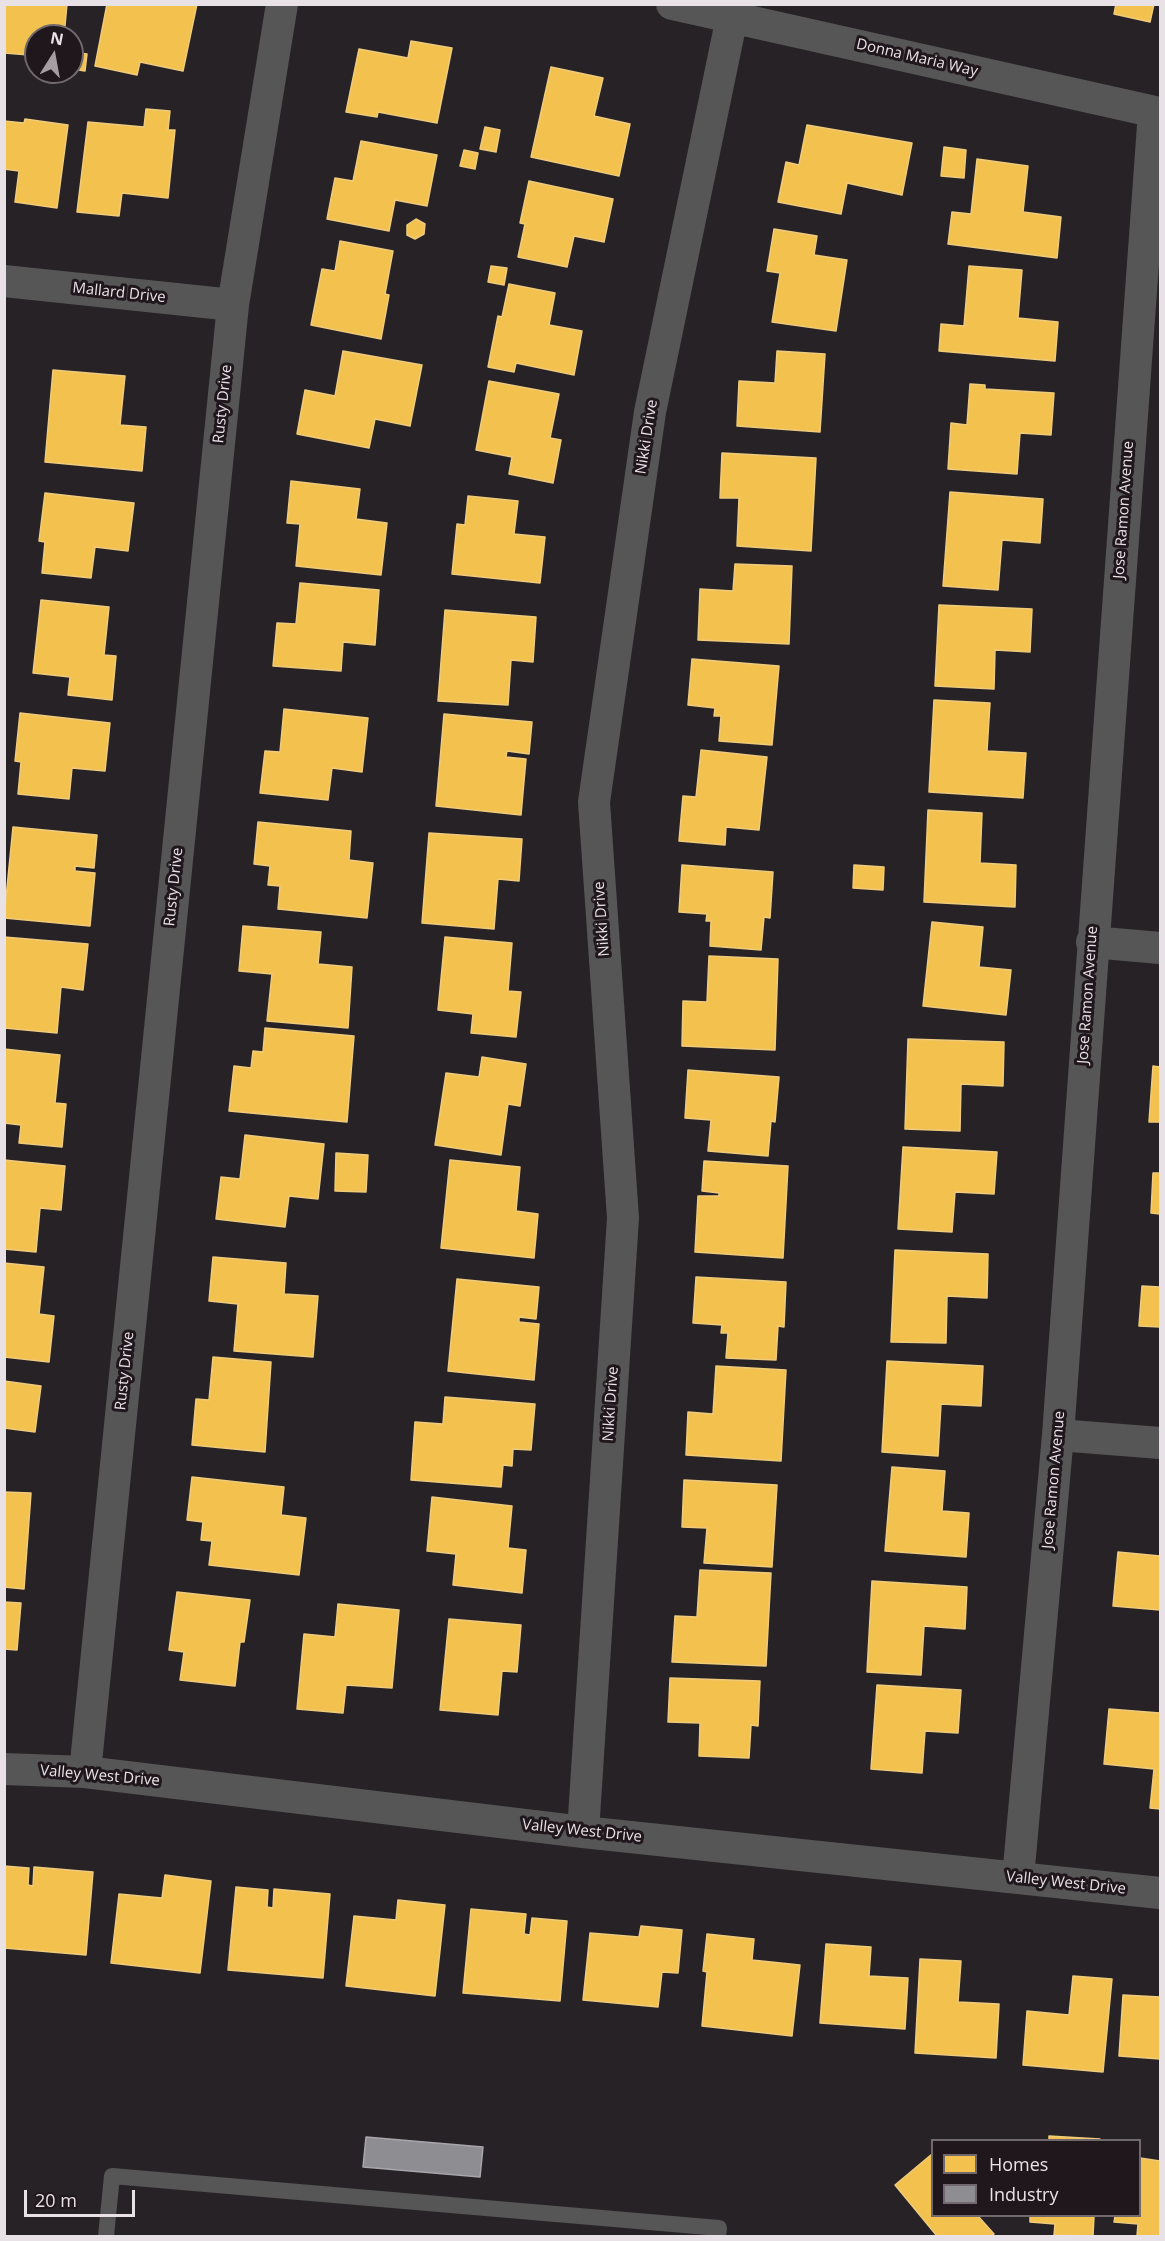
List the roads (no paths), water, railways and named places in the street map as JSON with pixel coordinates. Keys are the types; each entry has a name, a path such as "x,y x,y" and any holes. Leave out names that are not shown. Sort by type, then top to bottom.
{"street":[{"name":"Rusty Drive","path":"85,1772 233,305 282,4"},
{"name":"Donna Maria Way","path":"672,4 1157,112"},
{"name":"Nikki Drive","path":"583,1832 623,1218 594,802 650,411 732,17"},
{"name":"Jose Ramon Avenue","path":"1018,1878 1058,1435 1092,942 1157,112"},
{"name":"Mallard Drive","path":"4,281 233,305"},
{"path":"1092,942 1161,948"},
{"path":"1058,1435 1161,1443"},
{"name":"Valley West Drive","path":"4,1769 85,1772 583,1832 1161,1893"}],"lane":[{"path":"106,2236 112,2176 719,2228 718,2236"}]}
